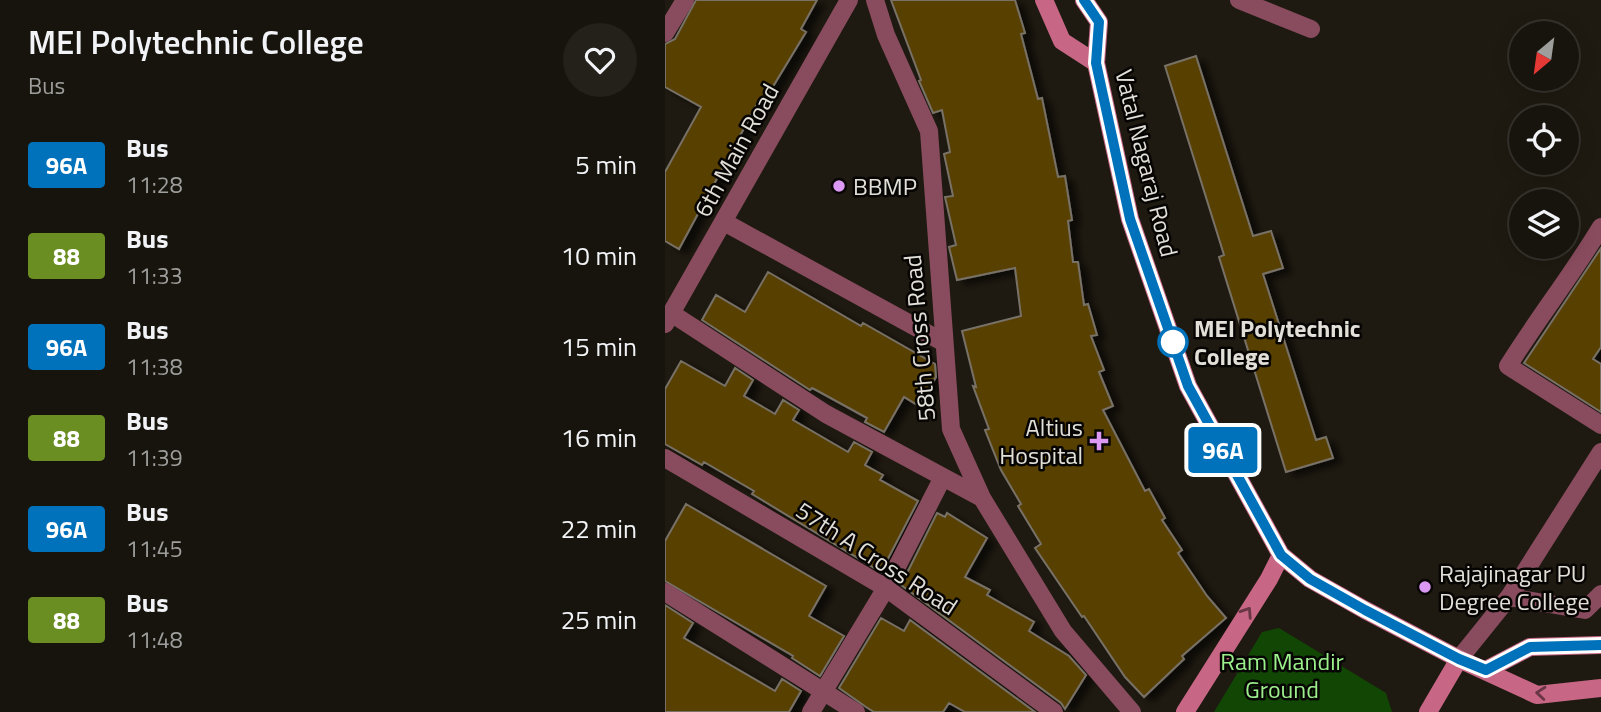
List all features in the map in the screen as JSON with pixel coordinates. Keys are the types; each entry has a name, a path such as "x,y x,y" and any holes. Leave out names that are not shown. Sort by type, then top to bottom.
{"main road":[{"name":"Vatal Nagaraj Road","path":"1044,0 1062,41 1096,63"},
{"name":"Vatal Nagaraj Road","path":"1084,0 1099,22 1096,63 1130,219 1188,386 1281,555 1310,579 1459,659 1537,695 1601,688"},
{"path":"1185,712 1269,579 1281,555"},
{"path":"1486,670 1530,647 1601,645"},
{"path":"1428,712 1459,659"}],"street":[{"path":"665,33 685,0"},
{"name":"6th Main Road","path":"668,319 849,0"},
{"name":"58th Cross Road","path":"875,0 886,35 929,131 951,429 982,498 1063,631 1132,712"},
{"path":"1239,0 1311,29"},
{"path":"724,222 943,341"},
{"path":"1601,227 1572,275 1541,314 1509,366 1601,425"},
{"path":"668,319 826,414 982,498"},
{"path":"1459,659 1509,597 1601,452"},
{"name":"57th A Cross Road","path":"665,458 886,588 1054,712"},
{"path":"811,712 886,588 943,477"},
{"path":"665,592 856,712"},
{"path":"1509,597 1585,610 1601,594"}],"green space":[{"name":"Ram Mandir Ground","path":"1279,628 1386,693 1392,712 1214,712 1262,632"}],"building":[{"path":"696,0 817,0 801,29 806,32 760,108 756,106 679,249 665,241 665,172 701,107 665,87 665,44 675,39"},
{"path":"891,0 1015,0 1025,33 1021,34 1038,99 1042,98 1058,177 1065,176 1072,220 1068,221 1073,262 1078,262 1084,305 1088,304 1097,335 1091,336 1104,370 1099,372 1113,406 1103,410 1145,491 1149,489 1165,518 1162,520 1182,550 1178,553 1207,596 1226,618 1182,656 1184,659 1144,697 1125,677 1035,548 1041,544 1018,506 1021,504 1001,470 985,430 989,429 973,386 976,387 962,331 1021,316 1015,268 957,280 949,247 956,245 945,197 953,196 944,154 950,152 942,110 933,113"},
{"path":"1196,56 1253,236 1271,231 1283,268 1263,274 1316,440 1326,437 1333,458 1286,472 1219,257 1224,255 1165,66"},
{"path":"1601,248 1601,347 1593,359 1601,364 1601,412 1524,363"},
{"path":"768,272 861,326 863,323 935,364 936,377 919,406 904,397 884,432 865,422 867,418 812,388 810,390 702,320 716,295 745,312"},
{"path":"681,361 725,386 735,368 753,380 744,396 775,414 783,400 799,410 793,420 848,452 854,442 872,452 865,465 883,475 880,480 918,501 881,572 752,494 754,491 704,462 702,465 665,444 665,389"},
{"path":"686,504 826,586 809,616 844,636 820,676 792,658 793,656 665,581 665,541"},
{"path":"937,513 945,517 947,513 987,538 965,577 990,590 987,595 1034,622 1029,631 1069,656 1086,675 1065,709 1061,703 901,585"},
{"path":"665,605 693,623 684,638 775,691 782,679 801,691 789,712 665,712"},
{"path":"881,618 904,631 910,620 1035,712 965,712 949,703 943,712 874,712 839,688"}],"bus line":[{"name":"96A","path":"1084,0 1099,22 1096,63 1130,219 1188,386 1281,555 1310,579 1365,610 1459,659 1486,670 1530,647 1601,645"}],"place":[{"name":"BBMP","path":"839,186"},
{"name":"MEI Polytechnic College","path":"1173,342"},
{"name":"Altius Hospital","path":"1099,441"},
{"name":"Rajajinagar PU Degree College","path":"1425,587"}]}
